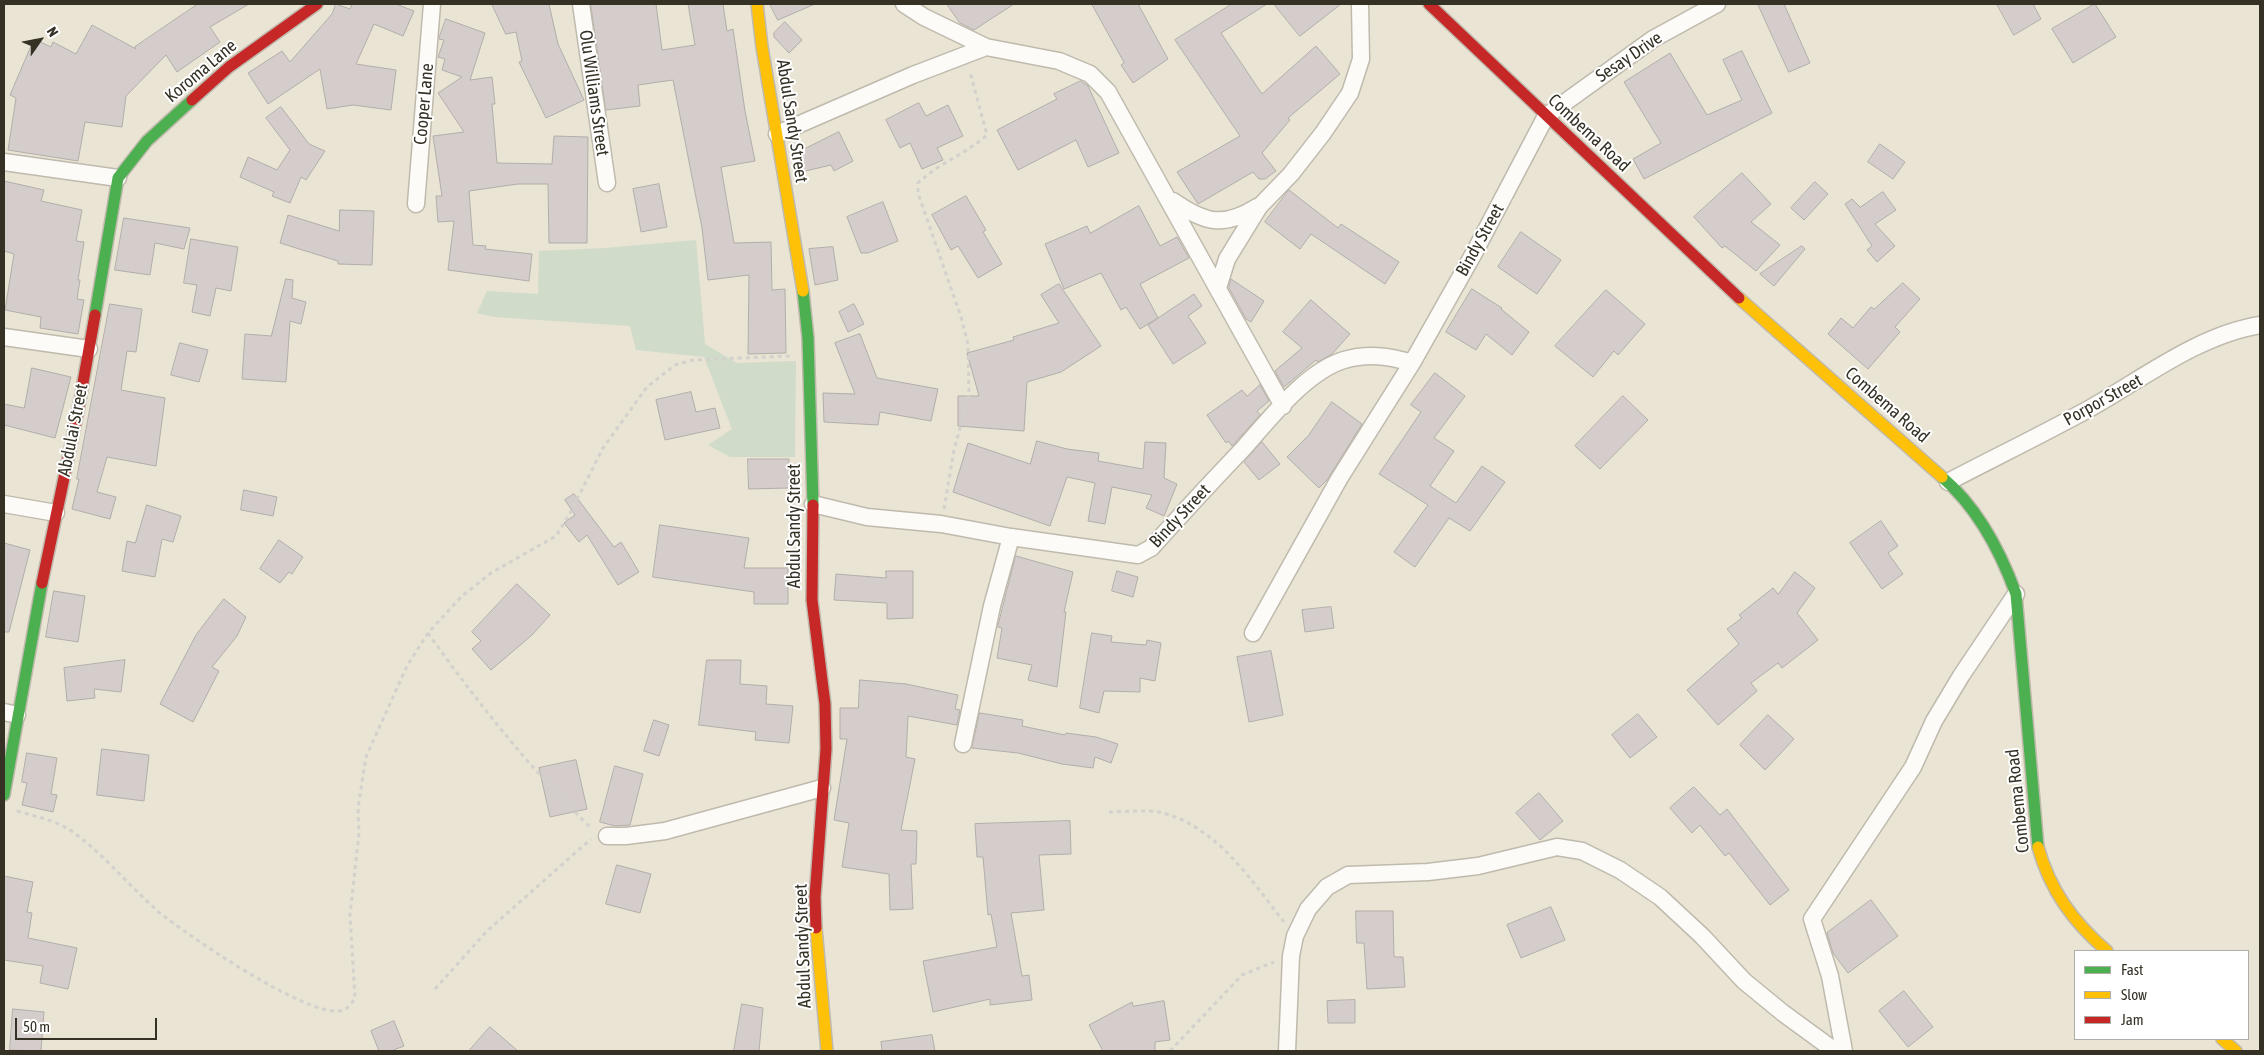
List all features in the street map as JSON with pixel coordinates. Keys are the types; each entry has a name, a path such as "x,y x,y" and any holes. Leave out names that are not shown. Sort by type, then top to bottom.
{"street":[{"name":"Koroma Lane","path":"118,178 147,141 229,67 317,4"},
{"name":"Cooper Lane","path":"416,204 432,4"},
{"name":"Olu Williams Street","path":"581,4 607,183"},
{"name":"Abdul Sandy Street","path":"757,4 762,47 801,278 808,356 814,504 812,600 825,704 826,749 815,897 816,938 827,1051"},
{"path":"904,4 924,17 986,47 1059,61 1090,74 1108,92 1169,198 1283,406"},
{"path":"1218,288 1227,259 1259,206 1290,174 1323,133 1350,93 1361,59 1360,4"},
{"name":"Combema Road","path":"1429,4 1764,321 1948,482 1979,518 2002,556 2016,594 2038,848 2055,892 2082,930 2106,950"},
{"name":"Sesay Drive","path":"1546,116 1653,39 1717,4"},
{"path":"777,134 913,75 986,47"},
{"name":"Bindy Street","path":"1253,633 1339,479 1412,363 1474,253 1546,116"},
{"path":"4,162 118,178"},
{"name":"Abdulai Street","path":"4,795 10,714 78,411 118,178"},
{"path":"1169,198 1194,216 1216,221 1240,218 1259,206"},
{"name":"Porpor Street","path":"1948,482 2086,410 2207,341 2239,328 2260,325"},
{"path":"4,337 88,349"},
{"name":"Bindy Street","path":"814,504 867,517 941,524 1011,537 1138,555 1145,552 1283,406 1327,367 1344,360 1386,356 1412,363"},
{"path":"4,504 56,513"},
{"path":"963,744 992,606 1011,537"},
{"path":"1844,1051 1830,976 1812,919 1913,767 1934,721 1961,676 2016,594"},
{"path":"607,836 626,836 665,830 822,788"},
{"path":"1287,1051 1291,956 1295,936 1308,909 1327,887 1348,875 1428,872 1478,866 1557,846 1582,851 1620,870 1660,897 1702,936 1744,981 1783,1013 1835,1051"},
{"path":"2223,1040 2236,1051"}],"path":[{"path":"941,524 954,450 969,395 968,344 961,317 918,193 918,183 931,171 971,149 987,135 965,55"},
{"path":"12,810 52,821 75,834 101,855 160,912 228,961 265,983 322,1008 338,1011 350,1007 355,998 350,915 359,833 358,808 366,758 407,666 428,632 462,596 491,572 556,536 569,515 603,448 625,416 647,387 675,365 693,360 808,356"},
{"path":"428,632 460,678 552,791 597,834 488,931 435,989"},
{"path":"1109,812 1162,812 1192,824 1233,856 1295,936"},
{"path":"1170,1051 1242,975 1291,956"}],"green space":[{"path":"696,240 705,344 737,363 796,361 795,457 730,457 708,445 732,429 704,357 636,350 630,326 494,317 477,313 487,291 538,294 539,251 605,248"}],"building":[{"path":"198,4 249,4 210,27 220,42 177,72 166,55 126,96 122,127 85,122 78,161 8,150 16,98 10,95 34,39 51,47 53,42 76,54 92,25 136,49 135,47"},
{"path":"336,4 350,9 352,4 396,4 414,11 403,36 374,24 356,64 396,70 391,110 353,105 327,109 320,69 268,104 248,73 282,51 290,62 332,14"},
{"path":"492,4 549,4 558,44 584,100 546,118 519,62 522,61 516,32 506,34"},
{"path":"591,4 656,4 662,50 695,45 688,4 723,4 727,31 733,29 745,111 755,161 721,167 734,243 771,242 772,290 785,289 786,353 748,354 749,275 708,280 702,228 673,80 638,85 640,106 606,110"},
{"path":"770,4 815,4 778,20"},
{"path":"947,4 1014,4 974,30 960,23"},
{"path":"1092,4 1138,4 1168,59 1133,83 1121,65 1124,63"},
{"path":"1232,4 1267,4 1221,33 1262,94 1316,46 1340,74 1288,118 1290,120 1262,153 1276,171 1265,179 1259,179 1253,172 1198,204 1177,172 1240,136 1175,40"},
{"path":"1274,4 1341,4 1300,36"},
{"path":"1758,4 1784,4 1810,63 1789,72"},
{"path":"1997,4 2033,4 2041,19 2014,35"},
{"path":"2095,4 2116,37 2073,63 2052,29"},
{"path":"446,19 485,33 470,80 492,77 495,104 492,104 497,163 552,164 554,136 588,137 587,243 549,243 548,184 518,184 469,191 473,245 486,246 485,249 532,254 529,281 448,270 454,221 438,222 436,196 442,196 433,136 464,132 438,93 462,77 442,70 445,59 438,57 444,40 439,39"},
{"path":"785,22 802,40 789,53 774,37 774,33"},
{"path":"1742,51 1772,113 1644,179 1633,159 1661,143 1624,82 1670,53 1707,115 1742,100 1723,60"},
{"path":"1081,81 1088,86 1119,153 1088,167 1076,140 1018,170 997,130 1057,99 1054,94"},
{"path":"919,103 926,116 948,105 963,136 937,148 943,160 922,169 910,143 900,148 886,120"},
{"path":"281,107 309,144 325,151 306,180 301,177 290,203 272,196 274,192 240,177 248,157 277,170 290,150 266,118"},
{"path":"839,132 853,161 834,171 831,165 797,173 793,152 806,148"},
{"path":"1880,144 1905,162 1893,179 1868,162"},
{"path":"1742,173 1771,204 1751,222 1780,245 1756,271 1725,246 1722,248 1694,217"},
{"path":"4,181 44,190 41,201 82,210 76,241 84,242 77,299 84,300 78,334 40,328 41,317 5,310 14,254 4,251"},
{"path":"1815,182 1828,194 1804,220 1791,208"},
{"path":"659,184 667,227 641,232 633,189"},
{"path":"1289,190 1338,228 1341,224 1399,262 1385,284 1311,234 1300,249 1265,222"},
{"path":"1883,192 1896,210 1875,224 1895,246 1877,262 1867,250 1872,246 1845,204 1852,199 1860,207"},
{"path":"966,196 986,230 983,232 1002,264 978,278 958,246 951,250 932,215"},
{"path":"883,202 898,241 868,253 861,253 847,217"},
{"path":"1139,206 1160,246 1177,237 1189,258 1140,284 1158,318 1140,329 1126,307 1121,310 1101,273 1064,289 1045,244 1087,226 1090,233"},
{"path":"340,210 374,211 372,265 338,264 338,261 280,243 288,215 339,231"},
{"path":"124,218 190,228 184,249 155,243 150,275 115,270"},
{"path":"1521,232 1561,260 1537,294 1498,267"},
{"path":"191,239 238,247 231,291 216,288 210,316 192,312 197,285 184,283"},
{"path":"1802,246 1805,249 1774,286 1760,274"},
{"path":"833,247 838,280 815,285 809,249"},
{"path":"286,279 293,280 292,298 306,302 301,324 290,321 286,382 242,379 245,334 271,336"},
{"path":"1231,279 1264,301 1251,322 1246,319 1229,288"},
{"path":"1903,283 1920,299 1895,327 1900,332 1868,369 1828,334 1841,318 1853,328 1871,307 1874,309"},
{"path":"1059,284 1101,346 1061,372 1027,382 1024,431 958,426 958,396 979,396 967,353 1014,340 1013,337 1059,323 1041,295"},
{"path":"1472,289 1502,308 1529,332 1512,355 1486,334 1476,350 1446,332"},
{"path":"1606,290 1645,324 1618,355 1614,351 1593,377 1555,346"},
{"path":"1194,294 1202,306 1188,316 1206,343 1173,364 1148,325"},
{"path":"1311,300 1350,334 1332,354 1318,362 1316,360 1284,387 1275,371 1302,348 1283,332"},
{"path":"110,304 142,309 136,352 127,351 121,390 165,398 156,466 107,457 97,492 116,497 110,519 72,509"},
{"path":"854,304 864,324 848,332 839,312"},
{"path":"860,334 877,378 938,389 931,421 880,412 878,425 824,422 823,393 855,394 835,343"},
{"path":"180,343 208,350 199,382 171,375"},
{"path":"32,368 71,377 55,438 4,425 4,404 24,408"},
{"path":"1435,373 1465,396 1434,438 1454,451 1430,486 1456,503 1482,466 1505,482 1470,531 1449,518 1415,567 1394,552 1428,505 1379,474 1421,412 1411,405"},
{"path":"1260,385 1269,401 1257,411 1260,415 1232,446 1228,441 1226,443 1207,415 1242,390 1247,396"},
{"path":"691,392 696,412 715,408 720,428 665,440 656,400"},
{"path":"1623,396 1648,420 1600,469 1575,446"},
{"path":"1332,402 1362,424 1327,480 1319,488 1287,457 1308,436"},
{"path":"1037,441 1067,449 1099,453 1098,461 1143,469 1145,442 1166,443 1164,478 1177,484 1164,516 1146,508 1152,495 1112,487 1105,524 1088,521 1095,483 1067,477 1050,526 953,492 968,443 1030,464"},
{"path":"1262,442 1280,464 1259,480 1244,462"},
{"path":"748,459 789,459 789,488 749,489"},
{"path":"244,490 277,497 273,516 241,510"},
{"path":"574,494 614,547 621,542 639,572 618,585 587,535 579,542 564,523 575,515 565,500"},
{"path":"147,505 181,516 173,542 162,539 155,577 122,571 127,541 135,543"},
{"path":"1881,521 1898,546 1888,553 1903,574 1882,589 1850,543"},
{"path":"660,525 749,538 744,568 788,568 788,604 754,604 754,592 653,577"},
{"path":"279,540 303,557 292,574 289,572 280,583 260,569"},
{"path":"4,543 30,550 9,632 4,632"},
{"path":"1016,556 1073,572 1064,612 1066,612 1057,687 1028,680 1032,665 997,658 1002,628 998,627"},
{"path":"886,571 913,571 913,618 887,619 887,603 834,600 836,574 886,578"},
{"path":"1117,571 1138,577 1133,597 1112,591"},
{"path":"1795,572 1815,588 1797,613 1818,640 1782,668 1778,663 1751,683 1757,691 1718,725 1687,690 1739,644 1727,629 1742,618 1739,615 1773,588 1778,594"},
{"path":"517,584 550,615 532,635 491,670 472,649 481,641 472,632"},
{"path":"54,591 85,596 78,642 46,637"},
{"path":"224,599 246,617 237,636 212,667 219,671 193,722 160,704 196,635"},
{"path":"1331,607 1334,628 1305,632 1302,610"},
{"path":"1092,633 1112,636 1111,642 1146,645 1147,640 1161,643 1155,681 1140,678 1140,692 1104,691 1099,713 1080,708"},
{"path":"1271,651 1283,715 1249,722 1237,657"},
{"path":"125,660 121,692 94,689 95,698 67,701 64,668"},
{"path":"707,660 741,660 740,684 767,686 766,704 793,706 789,743 755,740 756,732 699,725"},
{"path":"860,680 906,684 958,695 955,709 960,710 957,725 908,716 906,757 915,759 901,830 917,831 916,864 911,864 913,909 890,910 889,874 842,867 849,823 834,820 847,739 840,739 840,708 858,708"},
{"path":"980,713 1023,720 1022,726 1065,735 1066,733 1096,737 1118,744 1111,763 1095,757 1093,768 1062,764 1018,753 972,748"},
{"path":"1638,714 1657,737 1630,758 1612,735"},
{"path":"1768,715 1794,739 1765,770 1740,745"},
{"path":"654,720 669,725 659,756 644,751"},
{"path":"102,749 149,755 144,801 97,795"},
{"path":"27,753 57,758 51,794 57,795 53,812 22,805 27,783 22,782"},
{"path":"576,760 587,809 550,817 539,768"},
{"path":"615,766 643,774 630,825 615,826 600,822"},
{"path":"1694,787 1720,815 1727,809 1789,890 1770,905 1729,853 1725,856 1700,825 1692,833 1670,808"},
{"path":"1539,793 1563,821 1540,840 1516,813"},
{"path":"1070,821 1071,854 1039,855 1044,910 1011,913 1022,976 1029,975 1032,1000 990,1005 990,999 933,1012 923,961 997,947 991,914 988,915 983,857 977,857 975,824"},
{"path":"617,865 651,874 640,913 606,904"},
{"path":"4,876 33,882 27,912 32,913 28,938 77,948 68,989 40,983 43,966 4,960"},
{"path":"1871,900 1898,936 1848,973 1833,953 1827,933"},
{"path":"1551,907 1565,940 1521,958 1507,925"},
{"path":"1356,911 1393,911 1394,957 1403,957 1405,987 1367,989 1364,943 1357,943"},
{"path":"1904,991 1933,1027 1908,1047 1879,1011"},
{"path":"1355,1000 1355,1023 1328,1023 1327,1001"},
{"path":"1164,1001 1170,1040 1155,1042 1155,1051 1103,1051 1089,1025 1132,1002 1133,1006"},
{"path":"742,1004 763,1008 759,1051 734,1051"},
{"path":"13,1009 44,1012 41,1051 10,1050"},
{"path":"394,1021 404,1046 391,1051 379,1051 371,1031"},
{"path":"490,1027 518,1051 469,1051"},
{"path":"932,1035 935,1051 882,1051 881,1042"}],"traffic: fast":[{"path":"95,315 118,178 147,141 192,100"},
{"path":"803,291 808,338 813,505"},
{"path":"1942,477 1955,489 1977,516 1995,546 2016,594 2038,847"},
{"path":"4,795 42,583"}],"traffic: slow":[{"path":"757,4 762,47 803,291"},
{"path":"1739,298 1942,477"},
{"path":"2038,847 2049,877 2064,904 2073,917 2106,950"},
{"path":"816,928 827,1051"},
{"path":"2223,1040 2236,1051"}],"traffic: jam":[{"path":"192,100 229,67 317,4"},
{"path":"1429,4 1739,298"},
{"path":"42,583 78,411 95,315"},
{"path":"813,505 812,600 825,704 826,749 815,897 816,928"}]}
